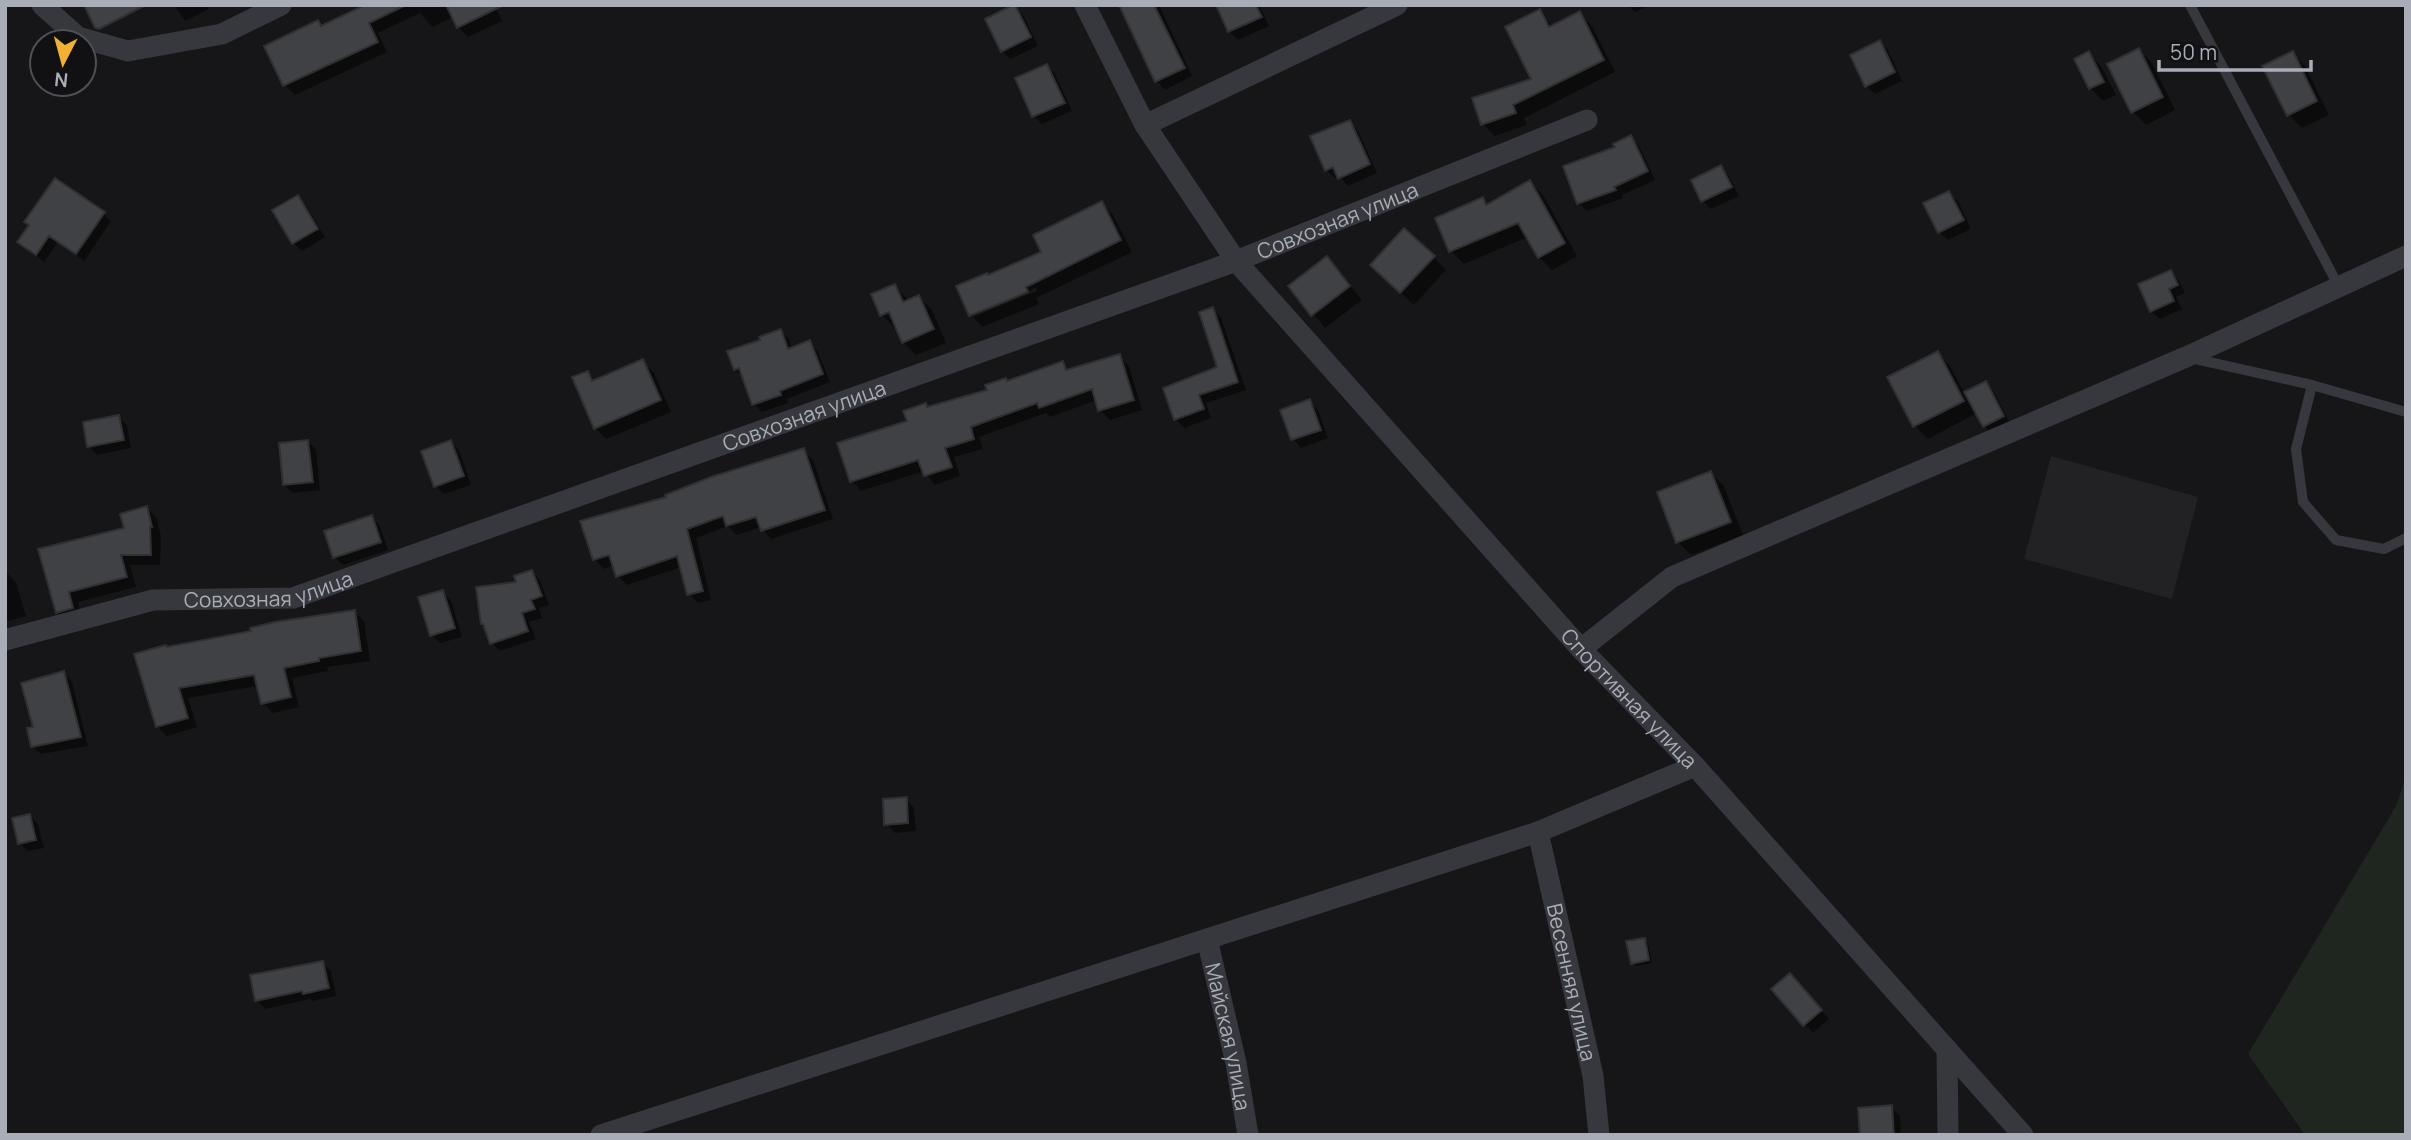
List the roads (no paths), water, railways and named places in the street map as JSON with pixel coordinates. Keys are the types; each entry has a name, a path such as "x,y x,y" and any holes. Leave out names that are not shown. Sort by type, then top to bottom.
{"street":[{"path":"41,5 78,37 128,51 222,34 281,5"},
{"name":"Спортивная улица","path":"1085,5 1145,125 1237,261 1581,649 1695,766 2023,1135"},
{"path":"1145,125 1397,5"},
{"name":"Совхозная улица","path":"5,640 153,600 293,598 1237,261 1587,120"},
{"path":"1581,649 1672,577 2186,357 2406,256"},
{"path":"601,1135 1538,832 1695,766"},
{"name":"Весенняя улица","path":"1538,832 1593,1076 1599,1135"},
{"name":"Майская улица","path":"1207,939 1236,1063 1248,1135"},
{"path":"1947,1049 1948,1135"}],"lane":[{"path":"2190,5 2338,285"},
{"path":"2186,357 2312,385 2406,412"},
{"path":"2312,385 2295,449 2302,502 2336,540 2384,549 2406,538"}]}
